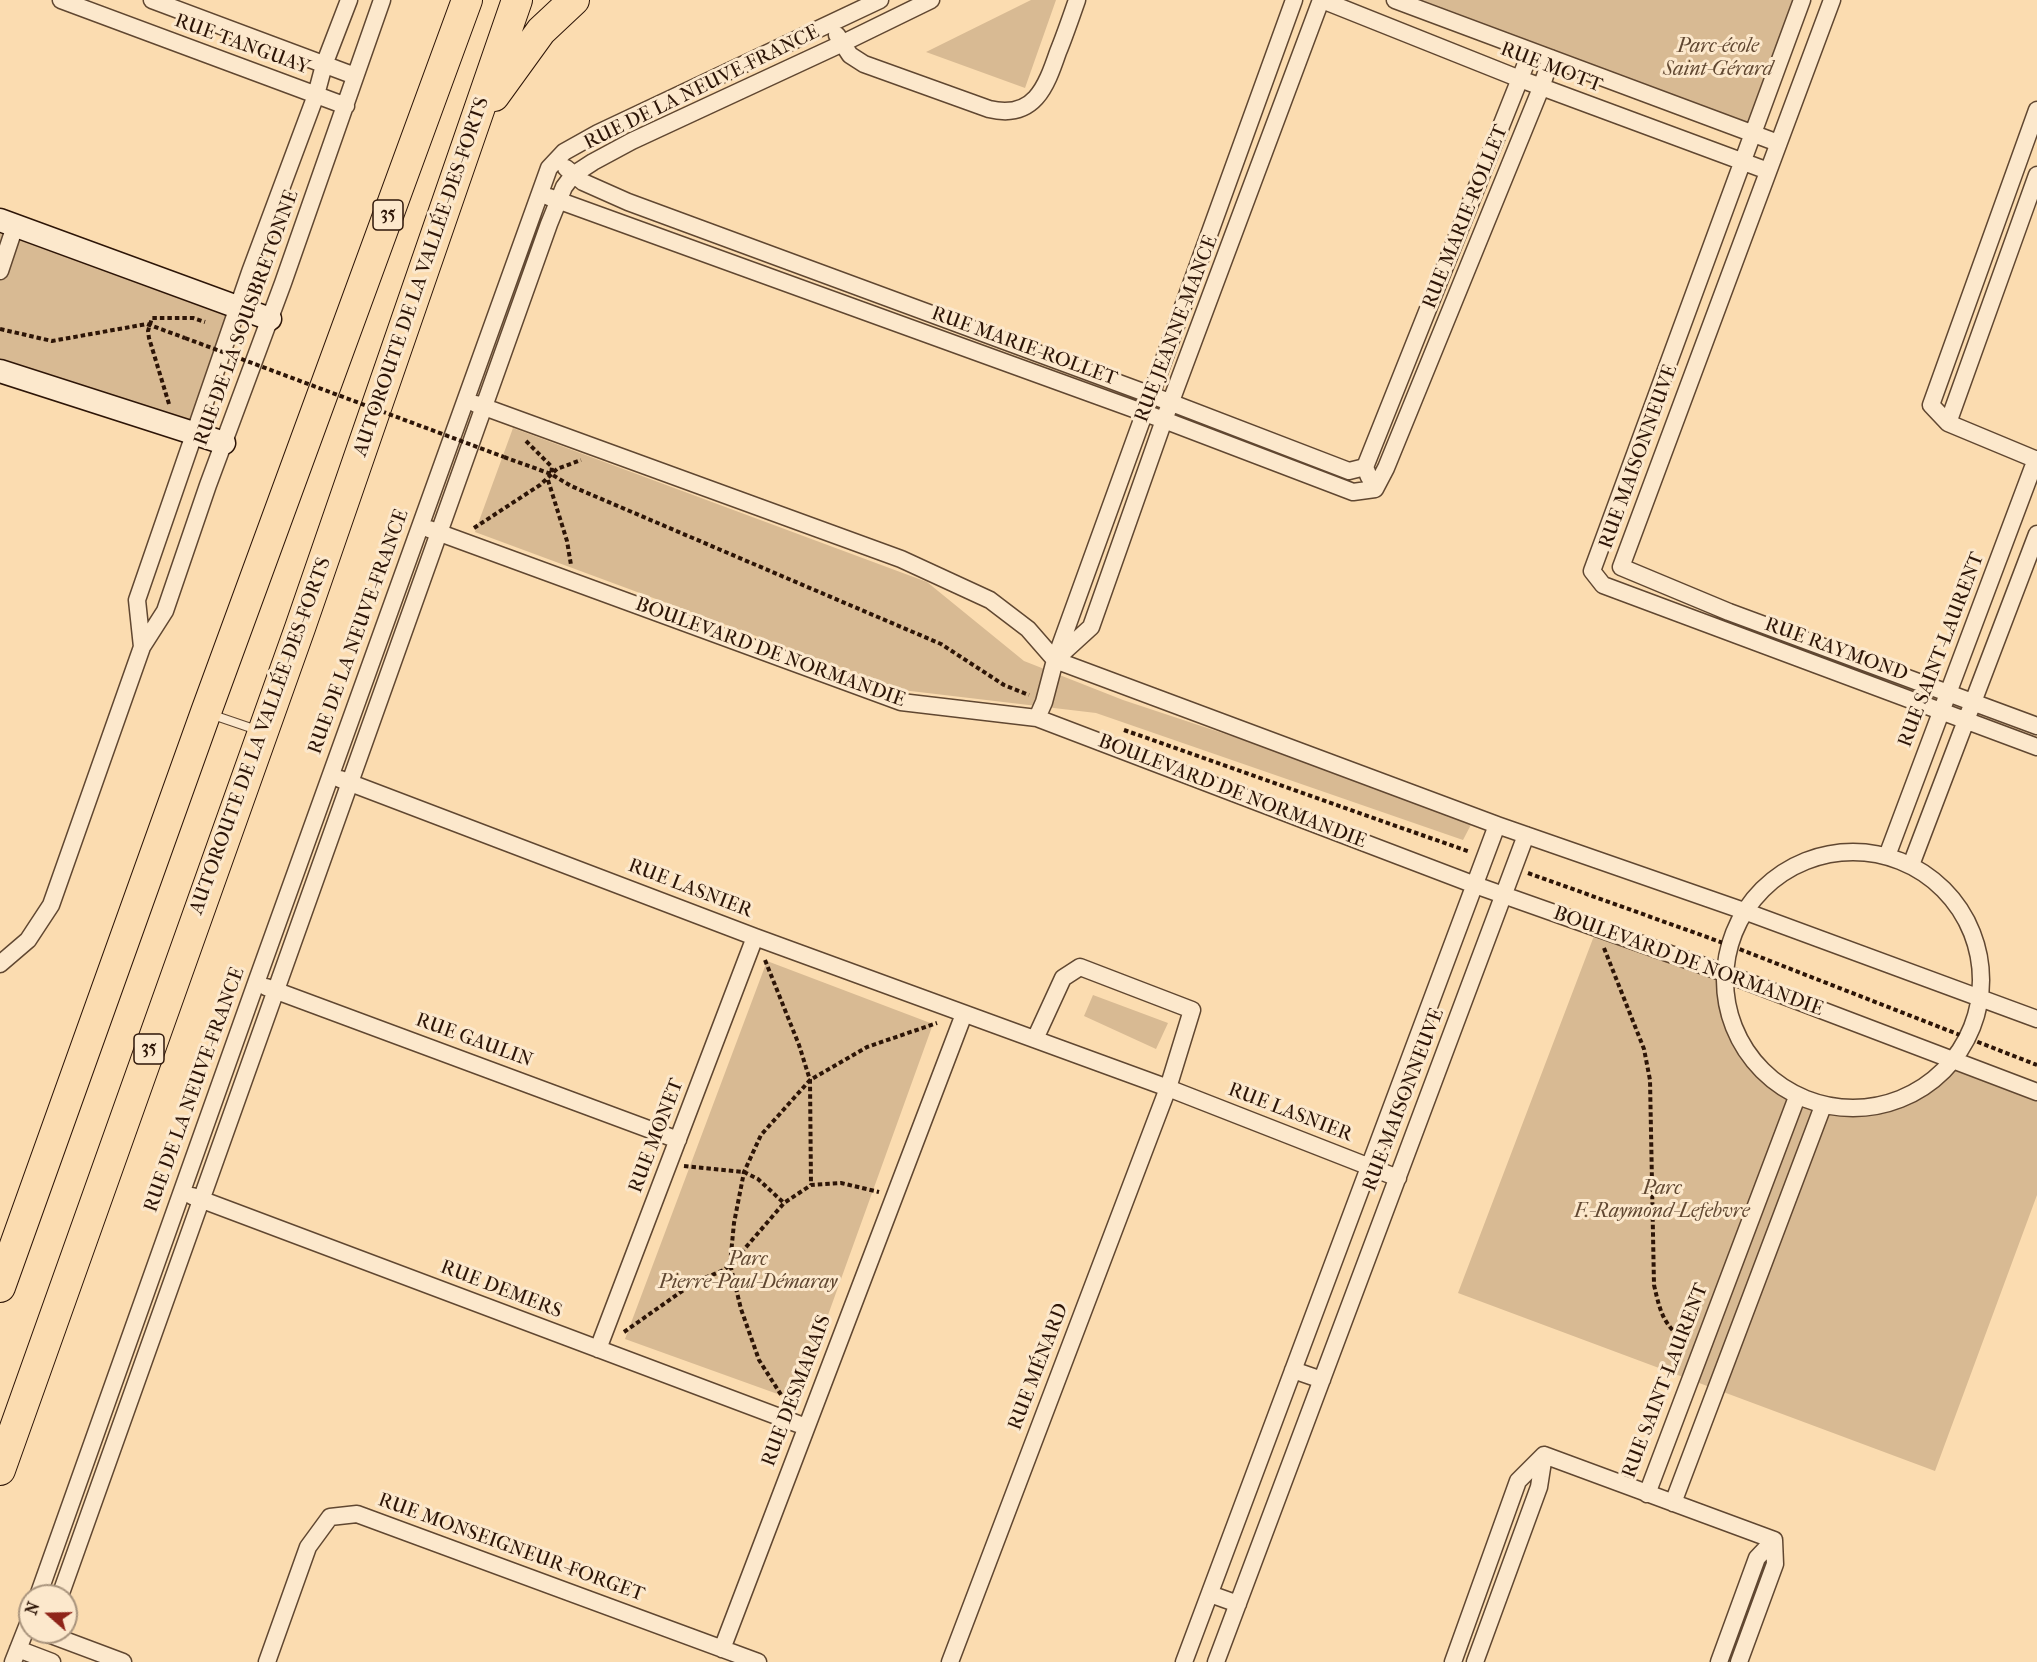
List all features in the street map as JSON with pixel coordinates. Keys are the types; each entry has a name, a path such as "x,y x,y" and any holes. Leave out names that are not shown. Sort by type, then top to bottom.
{"highway":[{"name":"35","path":"0,1287 206,712 467,0"},
{"name":"AUTOROUTE DE LA VALLÉE-DES-FORTS","path":"0,1470 263,732 517,0"},
{"path":"475,123 541,31 574,0"}],"street":[{"name":"RUE TANGUAY","path":"61,0 92,5 346,106"},
{"name":"RUE TANGUAY","path":"152,0 355,76"},
{"name":"RUE DE LA SOUSBRETONNE","path":"142,646 138,600 194,433 349,0"},
{"name":"RUE DE LA SOUSBRETONNE","path":"0,964 28,940 51,905 142,646 165,611 382,0"},
{"name":"RUE DE LA NEUVE-FRANCE","path":"42,1584 549,168 558,157 598,133 880,0"},
{"name":"RUE DE LA NEUVE-FRANCE","path":"64,1584 564,187 573,175 632,141 931,0"},
{"name":"RUE DE LA NEUVE-FRANCE","path":"831,23 841,44 850,56 864,64 989,109 1010,111 1030,104 1044,88 1077,0"},
{"name":"RUE JEANNE-MANCE","path":"1037,718 1044,702 1055,660 1294,0"},
{"name":"RUE JEANNE-MANCE","path":"1055,660 1091,627 1164,420 1321,0"},
{"name":"RUE MOTT","path":"1321,0 1520,80 1768,171"},
{"name":"RUE MOTT","path":"1395,0 1778,144"},
{"name":"RUE MAISONNEUVE","path":"1802,0 1592,571 1621,567 1832,0"},
{"name":"RUE MARIE-ROLLET","path":"558,157 573,175 599,190 1349,471 1365,467 1531,51"},
{"name":"RUE MARIE-ROLLET","path":"539,192 1164,420 1353,492 1375,489 1390,458 1541,88 1551,58"},
{"name":"RUE SAINT-LAURENT","path":"1887,856 2037,459 1948,423 1931,405 2037,110"},
{"path":"1948,423 2037,175"},
{"path":"0,271 8,223 270,319"},
{"path":"1996,223 2017,231"},
{"path":"828,298 835,277"},
{"path":"0,371 224,443"},
{"path":"465,400 901,559 990,600 1028,629 1055,660 1497,825 1744,911 2037,1019"},
{"path":"1365,467 1375,489"},
{"name":"BOULEVARD DE NORMANDIE","path":"420,525 901,702 1037,718 1503,896 1724,973 2037,1092"},
{"path":"1911,864 2037,534"},
{"name":"RUE RAYMOND","path":"1621,567 1730,612 2037,726"},
{"name":"RUE RAYMOND","path":"1592,571 1603,585 2037,747"},
{"path":"1722,630 1730,612"},
{"name":"RUE LASNIER","path":"330,776 755,937 1168,1088 1398,1178"},
{"name":"RUE MAISONNEUVE","path":"1185,1662 1497,825"},
{"name":"RUE MAISONNEUVE","path":"1216,1662 1526,835"},
{"path":"1860,851 1887,856 1911,864 1937,882 1955,901 1968,923 1980,960 1980,998 1976,1019 1967,1039 1953,1061 1927,1085 1894,1102 1859,1109 1823,1106 1797,1096 1766,1075 1742,1046 1728,1011 1724,973 1729,945 1744,911 1754,897 1774,878 1795,865 1819,856 1860,851"},
{"name":"RUE MONET","path":"598,1349 755,937"},
{"path":"1035,1039 1063,978 1080,967 1192,1010 1168,1088"},
{"name":"RUE GAULIN","path":"256,983 678,1140"},
{"name":"RUE DESMARAIS","path":"722,1649 803,1425 964,1014"},
{"name":"RUE MÉNARD","path":"950,1662 1168,1088"},
{"name":"RUE SAINT-LAURENT","path":"1544,1455 1647,1494 1797,1096"},
{"path":"1672,1503 1823,1106"},
{"name":"RUE DEMERS","path":"181,1192 803,1425"},
{"path":"1752,1216 1778,1225"},
{"path":"1293,1370 1322,1380"},
{"path":"1453,1662 1518,1481 1544,1455"},
{"path":"1475,1662 1539,1487 1544,1455"},
{"path":"1647,1494 1774,1540"},
{"name":"RUE MONSEIGNEUR-FORGET","path":"267,1662 308,1547 330,1517 357,1514 758,1662"},
{"path":"1738,1662 1774,1564 1774,1540"},
{"path":"1719,1662 1757,1558 1774,1540"},
{"path":"1210,1594 1238,1604"},
{"path":"16,1656 42,1660 40,1644"},
{"path":"77,1644 123,1662"}],"lane":[{"path":"206,712 263,732"},
{"path":"104,1412 123,1419"}],"path":[{"path":"172,414 149,338 152,318 193,318 205,322"},
{"path":"0,329 52,341 152,326 549,474 571,486 941,644 1004,685 1044,702"},
{"path":"523,439 552,466 548,480 567,542 572,569"},
{"path":"549,474 589,457"},
{"path":"474,528 548,480"},
{"path":"1123,730 1485,857"},
{"path":"1514,868 1729,945 2037,1065"},
{"path":"1597,928 1644,1049 1650,1080 1654,1285 1660,1313 1672,1331 1700,1354"},
{"path":"755,937 799,1045 810,1080 811,1185"},
{"path":"803,1425 759,1360 741,1309 730,1264 734,1223 744,1172 761,1135 810,1080 867,1047 964,1014"},
{"path":"669,1164 744,1172 759,1179 784,1203"},
{"path":"598,1349 695,1282 724,1269 784,1203 811,1185 841,1183 894,1196"}],"green space":[{"path":"1031,0 1056,0 1025,88 926,52"},
{"name":"Parc-école Saint-Gérard","path":"1397,0 1802,0 1753,134"},
{"path":"0,218 237,308 193,432 0,371"},
{"path":"513,428 927,582 1024,661 1123,700 1475,817 1463,840 1096,713 902,690 475,532"},
{"name":"Parc F.-Raymond-Lefebvre","path":"1597,928 1722,972 1729,1034 1758,1073 1803,1106 1861,1110 1908,1095 1933,1079 1949,1063 2037,1095 2037,1195 1935,1471 1458,1293"},
{"name":"Parc Pierre-Paul-Démaray","path":"767,961 933,1024 797,1401 625,1339"},
{"path":"1093,995 1168,1023 1156,1049 1084,1016"}]}
